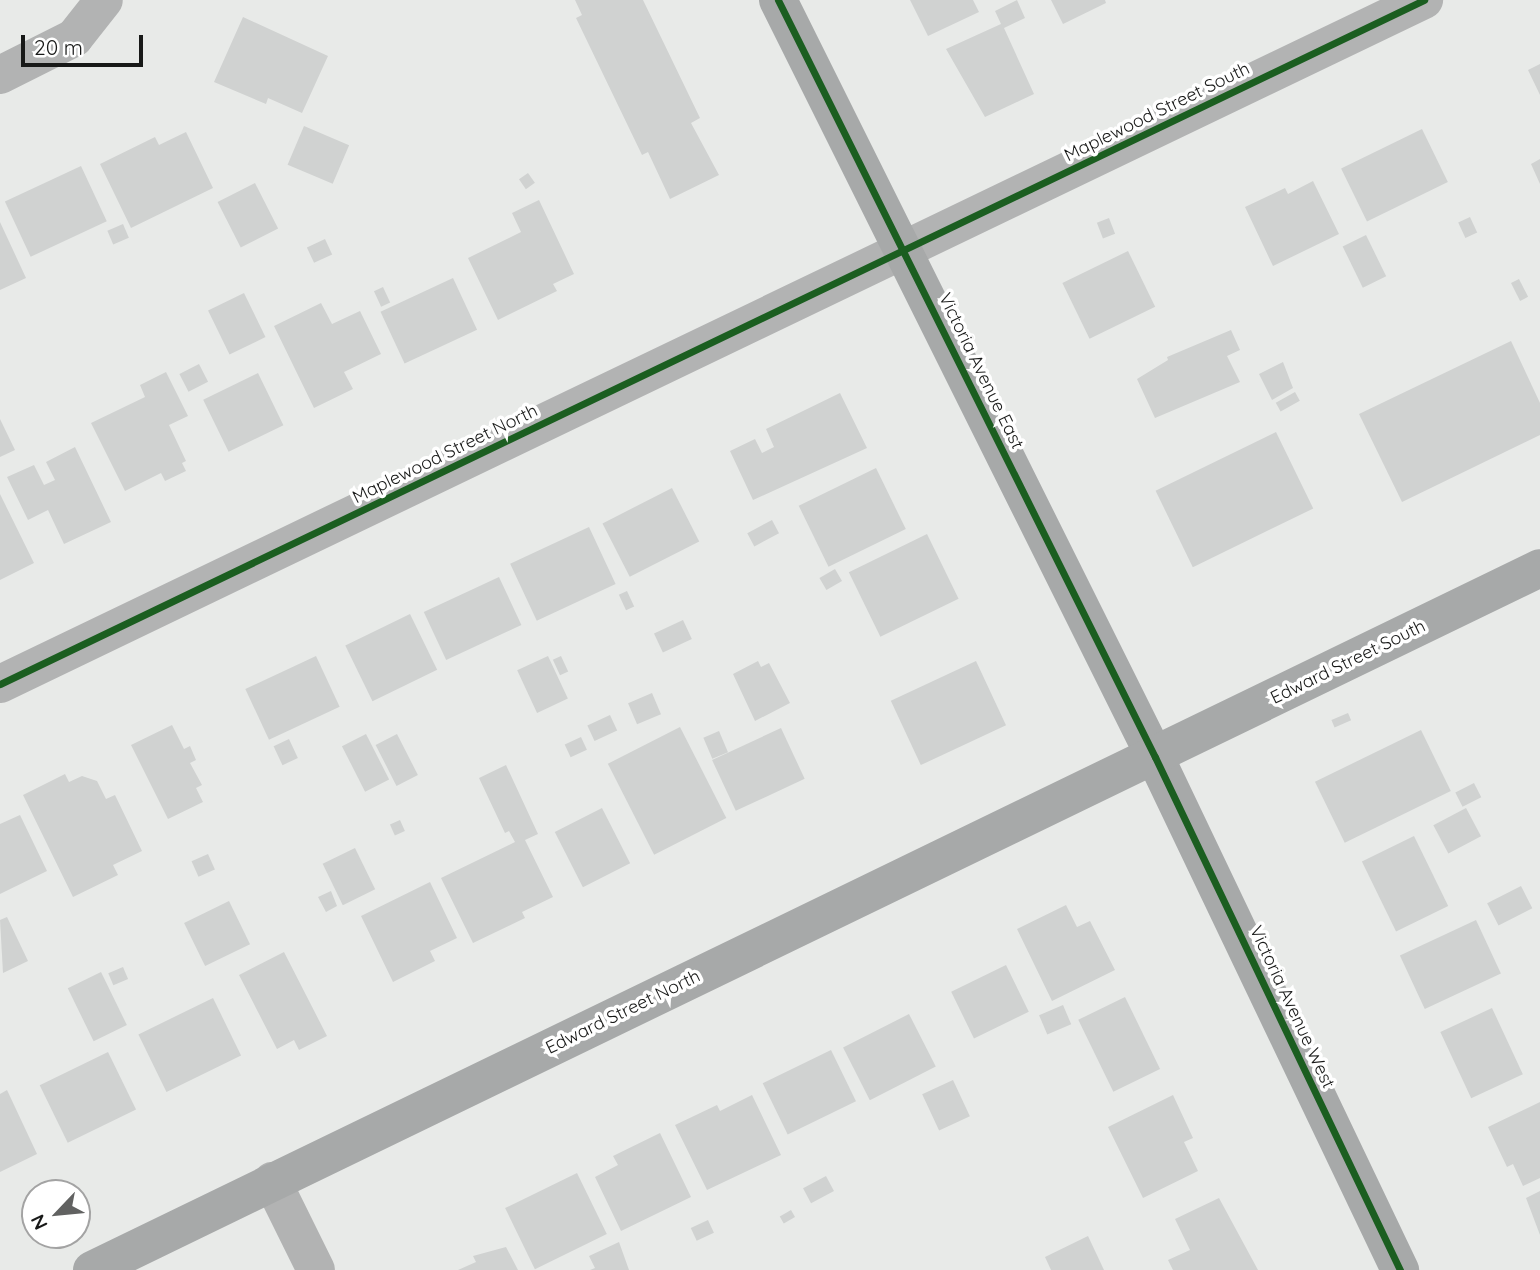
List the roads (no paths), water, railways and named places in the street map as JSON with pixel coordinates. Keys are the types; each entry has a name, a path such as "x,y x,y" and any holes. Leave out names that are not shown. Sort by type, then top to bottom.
{"main road":[{"name":"Victoria Avenue East","path":"778,0 1155,757"},
{"name":"Edward Street South","path":"1155,757 1540,568"},
{"name":"Edward Street North","path":"92,1270 1155,757"},
{"name":"Victoria Avenue West","path":"1155,757 1400,1270"}],"street":[{"path":"0,75 74,38 104,0"},
{"name":"Maplewood Street South","path":"905,252 1424,0"},
{"name":"Maplewood Street North","path":"0,684 905,252"},
{"path":"272,1181 316,1270"}]}
